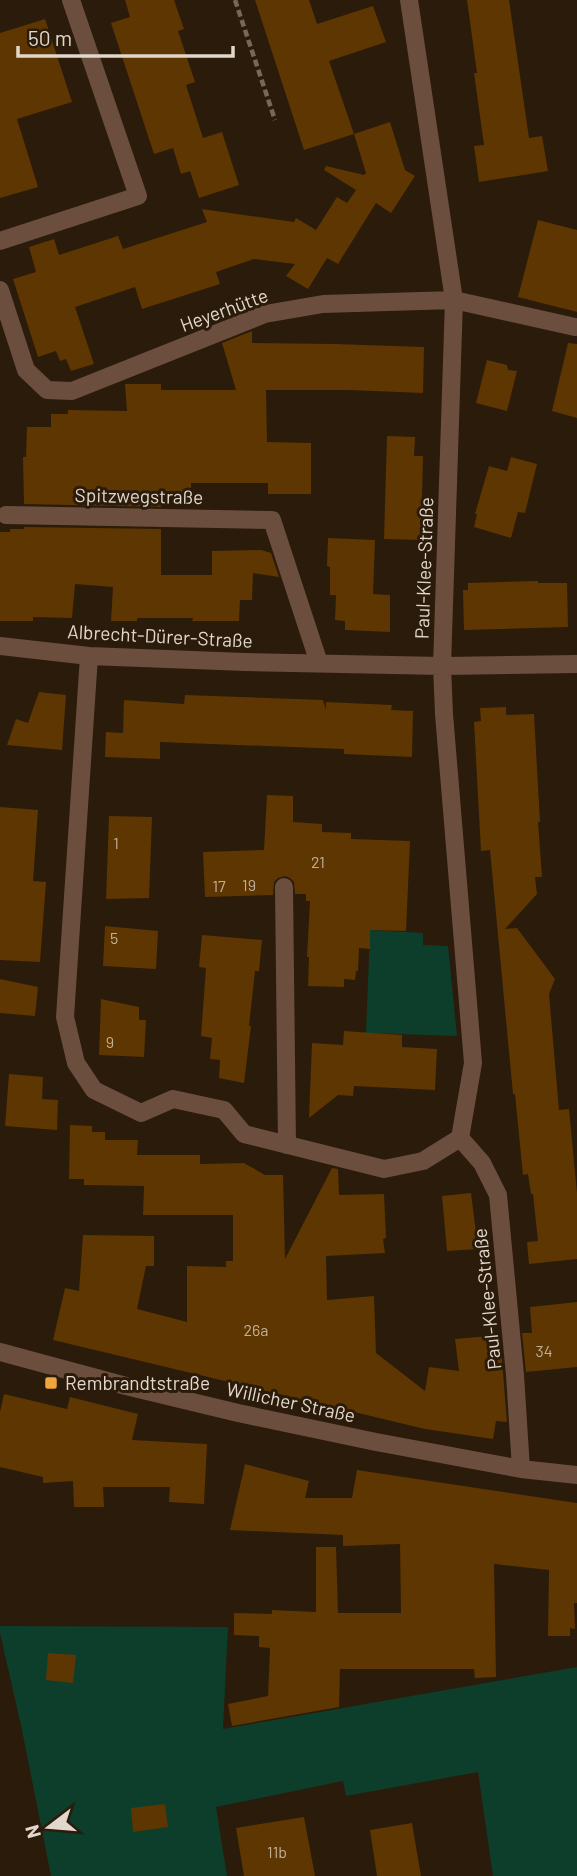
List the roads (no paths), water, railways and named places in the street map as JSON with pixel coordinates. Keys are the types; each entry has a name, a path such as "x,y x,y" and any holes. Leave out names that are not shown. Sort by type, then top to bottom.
{"street":[{"path":"0,241 138,196 71,0"},
{"name":"Paul-Klee-Straße","path":"409,0 454,300 442,666 473,1063 460,1138 482,1163 498,1195 521,1469"},
{"name":"Heyerhütte","path":"0,290 26,370 47,390 72,391 265,314 323,304 454,300 575,327"},
{"name":"Spitzwegstraße","path":"6,515 272,520 319,663"},
{"name":"Albrecht-Dürer-Straße","path":"0,646 89,656 442,666 577,664"},
{"path":"89,656 65,1017 76,1063 94,1090 141,1113 173,1098 224,1110 244,1135 384,1169 423,1161 460,1138"},
{"path":"284,887 287,1145"},
{"name":"Willicher Straße","path":"0,1352 237,1413 521,1469 577,1475"}],"place":[{"name":"Rembrandtstraße","path":"51,1383"}]}
